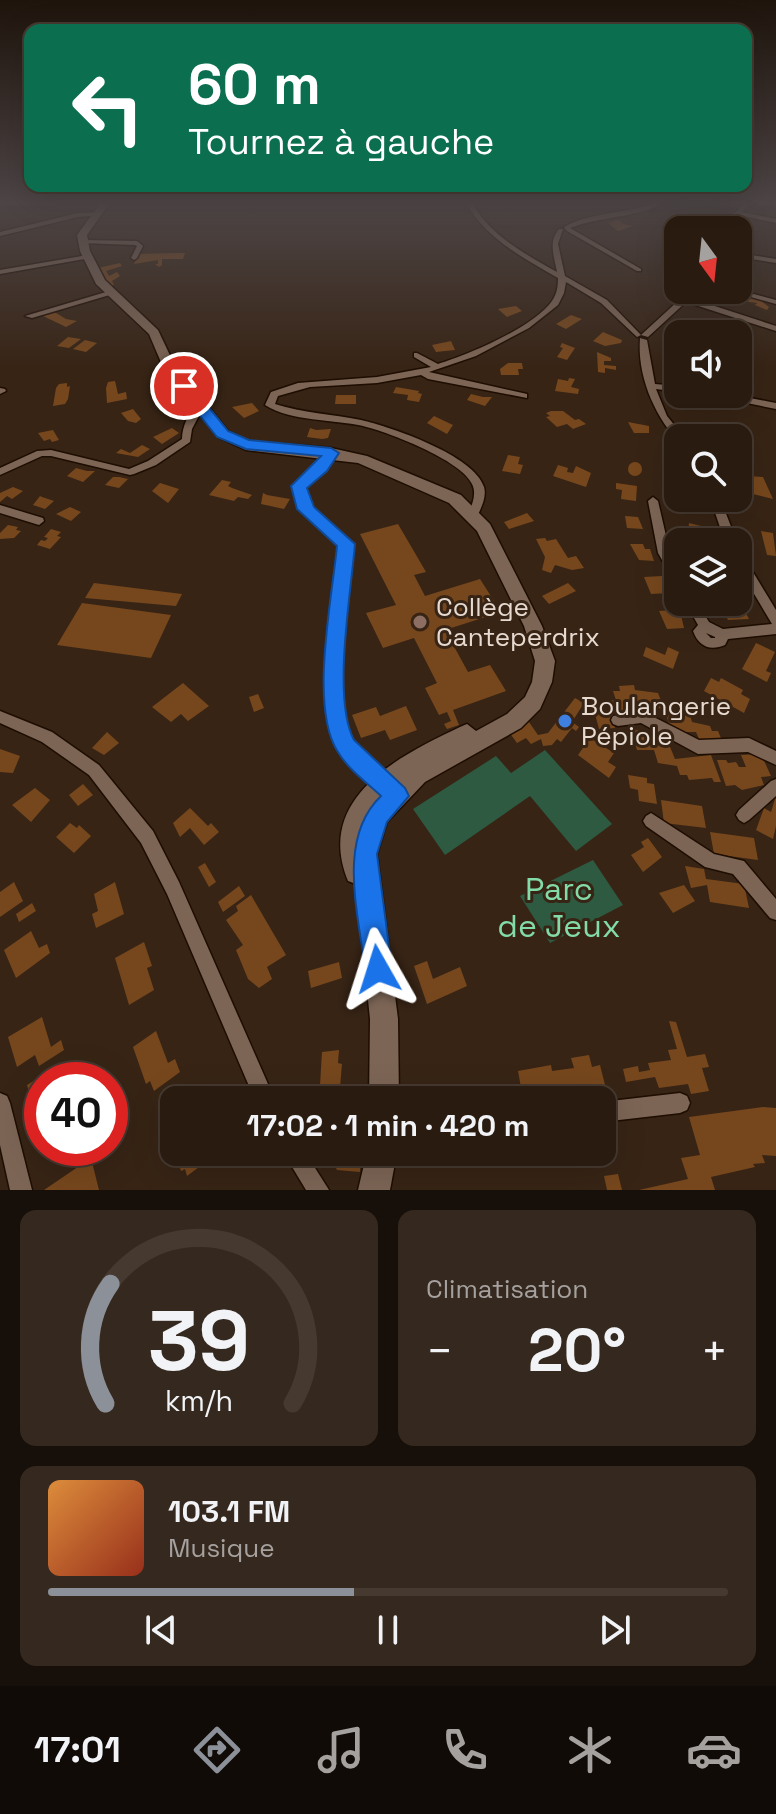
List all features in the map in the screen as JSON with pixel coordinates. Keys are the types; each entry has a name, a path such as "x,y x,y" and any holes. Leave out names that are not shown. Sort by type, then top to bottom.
{"street":[{"path":"0,272 60,257"},
{"path":"89,257 109,294 154,333 169,367 223,434 246,445 362,459 439,490 473,514 484,528 533,626 545,661 542,682 533,703 514,721 390,789 365,854 384,1019 384,1086"},
{"path":"524,257 606,303 642,336 653,401 667,424"},
{"path":"473,514 479,501 479,486 464,466 374,426 285,411 270,405 274,394 288,387 378,380 423,372 467,357 523,327 556,302 564,281 557,257"},
{"path":"615,257 639,270"},
{"path":"752,257 776,261"},
{"path":"29,316 109,294"},
{"path":"752,296 776,302"},
{"path":"642,336 679,304"},
{"path":"700,304 776,329"},
{"path":"417,355 437,367"},
{"path":"423,372 428,376 524,396"},
{"path":"652,386 664,387"},
{"path":"752,401 776,406"},
{"path":"0,472 40,453 122,471 139,470 187,440 187,429 199,406"},
{"path":"331,453 321,468 299,486 308,511 346,544 333,700 338,732 346,747 390,789"},
{"path":"653,501 664,553"},
{"path":"0,509 39,521"},
{"path":"752,581 776,621"},
{"path":"699,616 705,626 699,635 708,643 721,641 722,634 776,629"},
{"path":"0,717 47,737 94,770 147,837 173,888 259,1086"},
{"path":"618,720 642,717 698,747 749,745 776,758"},
{"path":"744,815 776,786"},
{"path":"651,821 711,861 738,867 776,912"},
{"path":"0,1103 21,1190"},
{"path":"616,1110 680,1103"},
{"path":"302,1166 318,1190"},
{"path":"374,1190 380,1166"},
{"path":"383,1166 383,1190"}],"green space":[{"path":"545,750 612,824 576,851 530,796 445,855 413,809 496,756 511,773"},
{"name":"Parc de Jeux","path":"593,860 623,905 550,943 520,896"}],"building":[{"path":"137,257 184,257 162,259 159,267 155,264 158,260 134,264"},
{"path":"120,263 122,266 106,271 109,276 117,272 120,276 112,281 114,285 109,286 98,268"},
{"path":"752,296 763,299 761,301 769,307 767,310 755,305 757,303 752,302"},
{"path":"516,306 522,311 507,317 498,309"},
{"path":"53,311 77,321 66,327 43,316"},
{"path":"571,315 582,319 566,329 556,324"},
{"path":"603,332 622,340 621,343 605,346 593,341"},
{"path":"68,337 81,339 69,348 57,346"},
{"path":"85,340 97,343 86,352 73,349"},
{"path":"451,341 455,350 436,352 432,345"},
{"path":"562,343 575,348 567,360 557,357 563,348 560,347"},
{"path":"597,352 611,358 611,361 604,361 604,365 616,366 616,370 605,368 605,373 598,372"},
{"path":"508,363 522,363 523,369 518,369 519,375 501,375 500,369"},
{"path":"569,378 575,379 571,387 579,389 578,394 555,391 558,379 568,381"},
{"path":"115,381 118,394 126,392 127,399 107,403 108,382"},
{"path":"67,383 67,387 70,386 65,404 53,406 56,388 59,384"},
{"path":"396,387 419,391 422,394 419,402 407,400 408,395 393,393"},
{"path":"471,394 492,397 485,406 467,400"},
{"path":"336,395 356,395 356,404 335,404"},
{"path":"252,403 259,411 244,418 232,407"},
{"path":"133,409 141,419 136,423 128,421 121,413"},
{"path":"563,411 586,424 573,429 567,424 557,427 546,417 550,416 546,413"},
{"path":"434,416 453,425 447,434 427,423"},
{"path":"628,422 649,426 649,433 634,433"},
{"path":"172,428 179,433 162,444 153,437"},
{"path":"310,428 331,429 328,438 322,439 307,437"},
{"path":"53,430 59,440 44,441 38,433"},
{"path":"142,445 150,449 138,457 116,453 121,449 130,453"},
{"path":"508,455 520,457 518,464 523,465 520,474 502,471"},
{"path":"635,462 642,469 635,476 628,469"},
{"path":"558,465 568,468 567,472 573,473 576,466 591,473 586,487 553,476"},
{"path":"76,468 95,471 83,482 67,476"},
{"path":"752,476 763,477 773,499 753,494"},
{"path":"113,477 128,479 119,488 105,485"},
{"path":"222,480 231,482 228,486 232,488 252,495 248,499 238,497 234,501 209,495"},
{"path":"160,483 179,489 168,503 152,491"},
{"path":"616,483 637,486 636,501 621,499 622,490 616,489"},
{"path":"13,487 23,491 12,499 7,496 0,502 0,493"},
{"path":"263,493 290,499 284,509 261,504"},
{"path":"40,496 54,501 45,509 33,505"},
{"path":"70,507 81,512 71,521 56,514"},
{"path":"527,513 534,521 509,529 504,522"},
{"path":"625,516 638,517 643,529 627,528"},
{"path":"689,523 701,526 701,528 688,528"},
{"name":"Collège Canteperdrix","path":"398,524 426,572 414,575 425,596 480,579 501,612 445,630 468,672 490,665 506,691 453,710 459,725 447,729 444,724 451,721 447,712 439,715 425,688 437,683 414,638 383,648 366,613 396,605 360,534"},
{"path":"8,525 21,531 14,538 0,539 0,533"},
{"path":"51,529 61,532 57,536 61,537 50,549 37,545 48,538 44,537"},
{"path":"761,531 773,533 776,556 767,555"},
{"path":"545,538 547,541 556,539 568,558 576,556 584,568 572,570 555,565 551,573 542,570 545,557 536,539"},
{"path":"630,544 643,544 645,549 650,549 654,561 639,560"},
{"path":"662,576 664,593 651,594 644,577"},
{"path":"94,583 182,594 176,606 85,598"},
{"path":"568,583 576,591 549,604 542,596"},
{"path":"82,603 171,615 151,658 57,645"},
{"path":"659,611 664,611 664,616 681,616 684,628 667,629"},
{"path":"726,616 747,616 749,619 728,620"},
{"path":"756,643 775,652 766,671 771,673 767,682 742,669"},
{"path":"646,647 665,655 668,647 679,652 673,669 643,656"},
{"path":"711,678 719,682 721,678 743,690 741,694 750,699 744,713 704,691"},
{"path":"183,683 209,706 188,721 181,714 171,722 152,707"},
{"path":"634,685 635,690 658,693 664,708 647,709 645,702 639,702 640,705 631,705 633,710 611,713 615,728 599,729 595,714 611,710 608,701 616,700 613,691 620,691 619,686"},
{"path":"258,694 264,708 254,712 249,697"},
{"path":"575,698 584,703 572,722 579,727 576,731 572,728 561,742 557,739 552,745 543,746 541,739 531,744 526,738 517,743 509,732 529,722 538,735 548,733"},
{"path":"406,706 417,730 390,740 385,730 361,738 352,715 376,707 380,716"},
{"path":"664,708 681,711 682,715 690,715 692,722 710,726 712,731 718,731 723,743 700,741 696,732 682,732 670,727"},
{"path":"638,730 639,734 648,734 651,743 668,742 675,759 711,755 721,782 714,782 712,778 689,780 687,775 680,775 677,766 658,763 654,750 637,750 635,743 627,743 624,732"},
{"path":"107,732 119,743 104,755 92,748"},
{"path":"590,738 614,753 608,762 616,767 609,778 578,755"},
{"path":"0,749 20,756 13,773 0,772"},
{"path":"761,754 771,776 761,777 764,785 742,790 735,785 726,786 717,760 736,762 739,767 746,767 741,755"},
{"path":"628,775 647,778 647,783 654,784 657,804 639,801 638,790 630,788"},
{"path":"83,784 93,795 78,806 69,795"},
{"path":"35,788 50,800 31,822 12,805"},
{"path":"776,796 773,839 756,830 764,808 771,812"},
{"path":"661,800 702,806 706,828 664,823"},
{"path":"190,808 219,832 204,845 190,828 180,837 173,823"},
{"path":"70,823 77,828 79,825 91,836 74,853 56,837"},
{"path":"710,832 754,838 758,860 714,854"},
{"path":"648,838 662,857 643,872 631,855 644,847 641,842"},
{"path":"205,863 216,882 209,887 198,867"},
{"path":"685,866 704,869 706,879 744,884 749,908 710,902 707,885 691,888"},
{"path":"14,882 23,901 0,917 0,892"},
{"path":"115,882 124,914 96,928 92,914 98,911 94,894"},
{"path":"684,885 695,901 673,913 659,893"},
{"path":"239,886 245,896 223,912 218,902"},
{"path":"251,895 286,955 267,967 272,979 259,988 248,979 236,950 243,945 226,920 238,911 236,906"},
{"path":"32,903 36,911 19,922 16,914"},
{"path":"31,931 39,948 47,944 50,953 16,978 4,950"},
{"path":"144,942 152,966 147,968 154,990 129,1005 115,958"},
{"path":"427,961 433,979 460,967 467,986 427,1004 414,966"},
{"path":"339,962 342,978 311,988 308,971"},
{"path":"42,1017 51,1047 61,1040 64,1050 45,1062 38,1062 35,1055 17,1067 8,1037"},
{"path":"669,1021 676,1022 687,1057 705,1054 709,1067 702,1068 709,1091 691,1094 688,1084 659,1088 655,1077 626,1082 623,1069 638,1066 639,1072 650,1070 648,1063 671,1060 668,1050 677,1049"},
{"path":"156,1031 168,1063 175,1059 180,1072 154,1091 150,1081 146,1084 133,1047"},
{"path":"339,1050 338,1063 342,1064 340,1086 320,1085 322,1052"},
{"path":"589,1055 592,1067 600,1065 605,1085 521,1086 518,1071 551,1065 552,1071 574,1068 571,1058"},
{"path":"776,1108 776,1156 762,1155 765,1163 711,1177 715,1190 639,1190 688,1179 681,1158 700,1155 689,1117"},
{"path":"79,1166 93,1166 99,1190 44,1190"},
{"path":"179,1166 200,1166 187,1176 185,1169 181,1171"},
{"path":"335,1166 360,1166 360,1172 337,1170"},
{"path":"618,1174 622,1190 607,1190 604,1176"}],"place":[{"name":"Collège Canteperdrix","path":"420,622"},
{"name":"Boulangerie Pépiole","path":"565,721"}],"route":[{"path":"184,386 223,434 246,445 331,453 321,468 299,486 303,505 346,544 334,671 333,700 338,732 346,747 397,796 378,815 365,854 378,969"}]}
